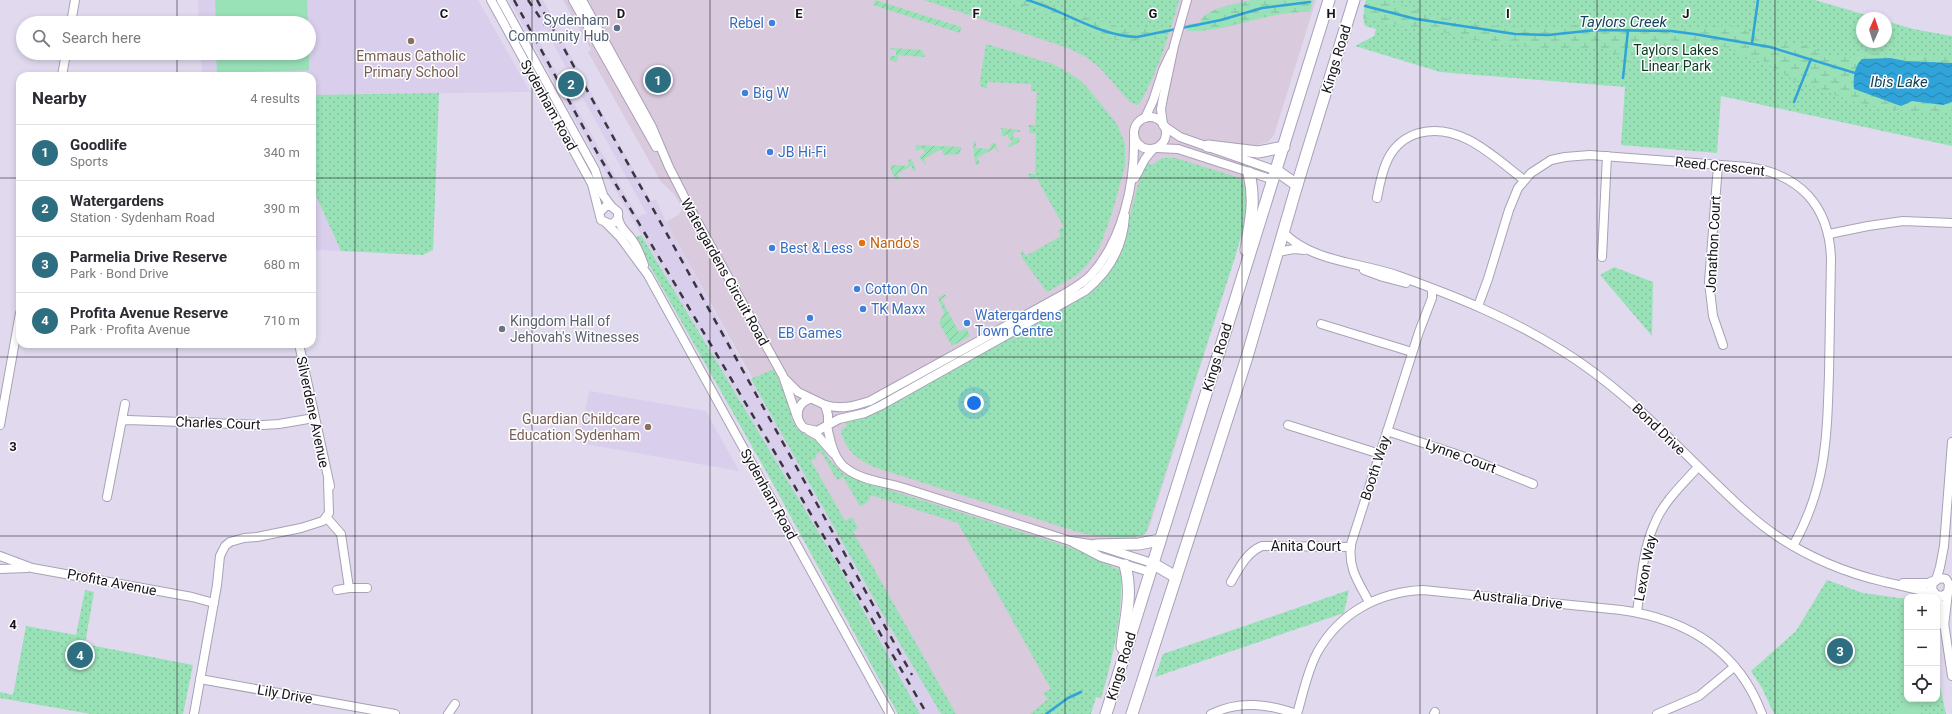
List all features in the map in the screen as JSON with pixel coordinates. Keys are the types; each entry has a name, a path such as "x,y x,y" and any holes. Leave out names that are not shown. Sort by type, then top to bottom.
{"main road":[{"name":"Kings Road","path":"1106,714 1243,274 1276,176 1329,0"},
{"name":"Kings Road","path":"1132,714 1247,357 1297,185 1354,0"},
{"path":"1208,146 1258,152 1284,147"},
{"path":"1243,274 1254,202 1249,173"},
{"path":"1276,176 1297,185"},
{"path":"1096,545 1139,544 1159,540"},
{"path":"1118,675 1129,598 1125,565"},
{"path":"1151,568 1176,577"}],"street":[{"path":"73,16 76,0"},
{"name":"Sydenham Road","path":"491,0 592,184 600,212"},
{"name":"Sydenham Road","path":"501,0 595,170 603,195 611,206"},
{"name":"Watergardens Circuit Road","path":"573,0 646,130 669,166"},
{"name":"Watergardens Circuit Road","path":"582,0 649,121 669,166 696,219 783,376 797,418"},
{"path":"1133,182 1145,158 1155,148 1161,145 1166,136 1161,109 1174,46 1187,0"},
{"path":"1151,568 1096,545 1070,541 900,487 863,478 846,469 818,436 801,425 797,418 799,408 802,403 810,399 837,408 846,408 870,401 1075,287 1090,275 1104,258 1126,207 1133,182 1135,160 1134,138 1136,125 1145,118 1153,101 1163,70 1174,46"},
{"path":"63,72 65,60"},
{"path":"533,76 539,69"},
{"path":"1145,118 1155,118 1180,137 1208,146 1276,176"},
{"path":"1377,198 1382,172 1387,157 1394,148 1405,139 1426,131 1445,131 1467,139 1484,148 1524,180"},
{"path":"1134,138 1140,146 1144,148 1178,149 1249,173 1276,176"},
{"name":"Reed Crescent","path":"1478,306 1488,279 1512,199 1524,180 1552,160 1577,155 1608,156 1766,169 1782,175 1795,184 1816,205 1829,234 1831,258 1825,454 1814,500 1793,546"},
{"path":"1602,257 1608,156"},
{"name":"Jonathon Court","path":"1718,165 1709,282 1713,316 1722,345"},
{"path":"606,206 611,206 618,212 618,218 612,224 607,224 601,220 600,212 606,206"},
{"path":"808,430 817,431 839,419 865,413 880,406 1085,291 1103,273 1119,248 1124,229 1126,207"},
{"name":"Sydenham Road","path":"618,218 622,229 638,249 648,275"},
{"path":"1829,234 1903,221 1952,223"},
{"name":"Sydenham Road","path":"607,224 620,237 648,275 890,714"},
{"path":"1283,232 1292,241 1307,250"},
{"path":"1278,252 1294,249 1307,250"},
{"name":"Bond Drive","path":"1307,250 1354,265 1385,271 1478,306 1527,330 1585,366 1623,396 1750,516 1793,546 1823,562 1850,573 1935,593"},
{"name":"Booth Way","path":"1369,602 1354,572 1350,560 1351,547 1419,332 1427,296 1432,289"},
{"path":"1321,324 1412,352"},
{"path":"0,425 16,335"},
{"name":"Silverdene Avenue","path":"300,348 328,481 335,506 334,515 328,519"},
{"name":"Watergardens Circuit Road","path":"783,376 794,389 810,399"},
{"path":"107,497 125,404"},
{"path":"825,405 828,415 827,425 829,436 838,458"},
{"name":"Charles Court","path":"122,421 263,425 314,418"},
{"path":"1288,425 1380,454"},
{"name":"Lynne Court","path":"1387,431 1468,458 1533,484"},
{"path":"1952,442 1944,546 1940,567 1932,586 1944,626 1952,676"},
{"name":"Lexon Way","path":"1637,612 1648,540 1654,524 1671,498 1698,467"},
{"path":"194,714 217,585 226,553 230,548 258,538 301,528 324,526 328,519 341,534 349,588"},
{"path":"1070,541 1088,552 1125,565 1151,568"},
{"name":"Anita Court","path":"1231,582 1249,555 1255,549 1262,546 1351,547"},
{"path":"1944,546 1946,580"},
{"name":"Profita Avenue","path":"0,556 32,568 215,601"},
{"name":"Profita Avenue","path":"0,569 32,568"},
{"path":"1935,580 1940,578 1946,580 1950,584 1944,626"},
{"name":"Bond Drive","path":"1893,583 1923,583 1935,580"},
{"path":"337,590 367,588"},
{"name":"Australia Drive","path":"1297,714 1313,662 1324,643 1341,622 1369,602 1379,597 1399,592 1432,590 1637,612 1661,618 1683,626 1713,646 1734,667 1751,689 1762,714"},
{"path":"1935,593 1943,596 1948,592"},
{"path":"1657,714 1699,696 1734,667"},
{"name":"Lily Drive","path":"200,679 394,714"},
{"path":"448,714 455,704"},
{"path":"1212,714 1241,705 1252,704 1272,706 1297,714"}],"shaded area":[{"name":"Emmaus Catholic Primary School","path":"198,0 478,0 530,92 316,95 316,72 202,72 201,60 316,60 316,16 199,16"},
{"path":"509,0 543,0 552,16 550,18 651,201 656,199 666,222 744,367 882,613 941,714 920,714 841,570 576,122","holes":["545,29 646,213 638,217 535,34"]},
{"name":"Watergardens Town Centre","path":"563,0 1316,0 1274,135 1268,142 1257,145 1245,183 1247,201 1245,221 1235,257 1149,528 1144,534 1136,536 1125,579 1121,581 1120,611 1108,675 1101,698 1096,697 1090,714 940,714 882,613 666,222 680,214 679,213 683,209 674,194 661,182 588,52 591,50"},
{"path":"316,196 341,251 316,250"},
{"name":"Guardian Childcare Education Sydenham","path":"589,391 706,411 739,471 579,443"}],"green space":[{"path":"215,0 307,0 308,16 216,16"},
{"path":"875,0 961,27 960,33 873,5"},
{"path":"924,0 1179,0 1158,66 1140,103 1137,105 1130,102 1100,68 1086,57 1068,48"},
{"path":"1005,0 1032,0 1128,30 1169,26 1167,37 1124,42 1092,33 1037,10"},
{"path":"1251,0 1313,0 1310,12 1279,14 1218,29 1187,31 1189,24 1200,23 1202,18 1214,10"},
{"name":"Taylors Lakes Linear Park","path":"1366,0 1815,0 1856,12 1856,48 1892,48 1892,23 1913,29 1952,36 1952,146 1721,96 1717,153 1621,145 1625,87 1440,72 1355,46 1374,36 1376,29 1365,26 1363,18"},
{"path":"1366,0 1388,0 1430,16 1494,26 1551,28 1594,23 1677,28 1731,26 1743,29 1763,39 1786,44 1804,45 1824,54 1852,58 1863,53 1952,58 1952,63 1862,59 1855,89 1901,106 1912,101 1943,105 1952,102 1952,112 1924,112 1867,105 1840,97 1811,85 1800,85 1764,61 1739,54 1731,48 1716,46 1703,53 1692,54 1680,49 1638,50 1630,61 1627,72 1619,72 1621,56 1604,48 1539,49 1516,44 1479,41 1423,27 1406,27 1363,18"},
{"path":"986,44 1053,64 1077,78 1086,86 1117,124 1125,144 1125,166 1111,216 1099,248 1088,264 1077,275 1047,292 1022,258 1021,253 1022,250 1026,256 1061,236 1058,230 1064,227 1036,177 1030,180 1028,174 1035,174 1036,133 1029,133 1029,125 1035,125 1037,92 1031,91 1031,84 987,82 987,89 981,86 980,81"},
{"path":"890,49 922,50 925,57 898,55 897,62 891,61 890,56 896,56 896,50"},
{"path":"216,60 309,60 309,70 217,72"},
{"path":"439,93 433,250 423,255 341,251 316,196 316,95"},
{"path":"1001,128 1020,130 1020,132 1014,132 1013,138 1020,138 1019,142 1010,147 1007,146 1012,142 1007,134 1002,137"},
{"path":"976,141 976,148 990,149 991,143 995,143 999,153 995,148 977,158 980,163 977,165 975,163 973,143"},
{"path":"916,145 961,147 960,154 944,155 941,149 924,159 926,165 919,157 925,153 922,148 916,151"},
{"path":"1162,158 1175,158 1240,178 1245,185 1247,205 1243,228 1235,257 1146,533 1125,537 1081,533 874,467 857,458 853,454 846,444 841,432 843,428 847,426 845,422 865,416 1085,295 1125,237 1137,188 1147,163 1152,165"},
{"path":"909,159 912,160 916,170 914,171 911,166 897,174 899,179 896,179 891,171 891,165 908,166"},
{"path":"641,235 841,570 920,714 898,714 772,482 634,238"},
{"path":"1614,267 1653,282 1652,336 1600,275"},
{"path":"944,294 947,296 941,299 959,332 966,328 970,336 952,346 939,323 944,313 938,298"},
{"path":"774,369 789,404 792,420 798,430 819,443 831,462 844,474 864,482 1072,548 1121,571 1125,579 1121,581 1120,610 1112,655 1101,698 1096,697 1091,714 1030,714 1048,699 1043,693 1051,689 958,523 871,495 868,502 860,506 843,477 837,480 821,452 815,455 817,458 811,461 845,521 852,517 858,528 853,532 956,714 941,714 882,613 751,379"},
{"path":"1827,580 1863,593 1904,599 1904,702 1940,702 1940,687 1946,714 1774,714 1762,688 1751,671 1796,631"},
{"path":"85,590 94,592 85,644 193,665 183,714 91,714 0,698 0,692 13,695 26,626 76,635"},
{"path":"1349,590 1344,613 1155,677 1163,654"},
{"path":"1904,700 1904,702 1912,702 1922,708 1919,714 1896,714"}],"water":[{"name":"Ibis Lake","path":"1890,58 1906,61 1952,63 1952,102 1943,105 1912,101 1901,106 1854,89 1857,65 1862,59"}],"waterway":[{"name":"Taylors Creek","path":"1027,0 1041,4 1109,32 1123,36 1137,37 1221,20 1262,8 1310,2"},
{"path":"1752,43 1758,0"},
{"name":"Taylors Creek","path":"1365,6 1416,19 1515,34 1548,35 1596,30 1671,31 1694,34 1770,47 1855,73"},
{"path":"1623,78 1628,30"},
{"path":"1794,102 1811,59"},
{"path":"1046,714 1068,698 1081,692"}],"railway":[{"path":"514,0 599,156 784,468 927,714"},
{"path":"528,0 545,25"},
{"path":"537,0 912,675"}],"place":[{"name":"Rebel","path":"772,23"},
{"name":"Sydenham Community Hub","path":"617,28"},
{"name":"Emmaus Catholic Primary School","path":"411,41"},
{"name":"Goodlife","path":"658,80"},
{"name":"Watergardens","path":"571,84"},
{"name":"Big W","path":"745,93"},
{"name":"JB Hi-Fi","path":"770,152"},
{"name":"Nando's","path":"862,243"},
{"name":"Best & Less","path":"772,248"},
{"name":"Cotton On","path":"857,289"},
{"name":"TK Maxx","path":"863,309"},
{"name":"EB Games","path":"810,318"},
{"name":"Watergardens Town Centre","path":"967,323"},
{"name":"Kingdom Hall of Jehovah's Witnesses","path":"502,329"},
{"name":"Guardian Childcare Education Sydenham","path":"648,427"},
{"name":"Parmelia Drive Reserve","path":"1840,651"},
{"name":"Profita Avenue Reserve","path":"80,655"}]}
